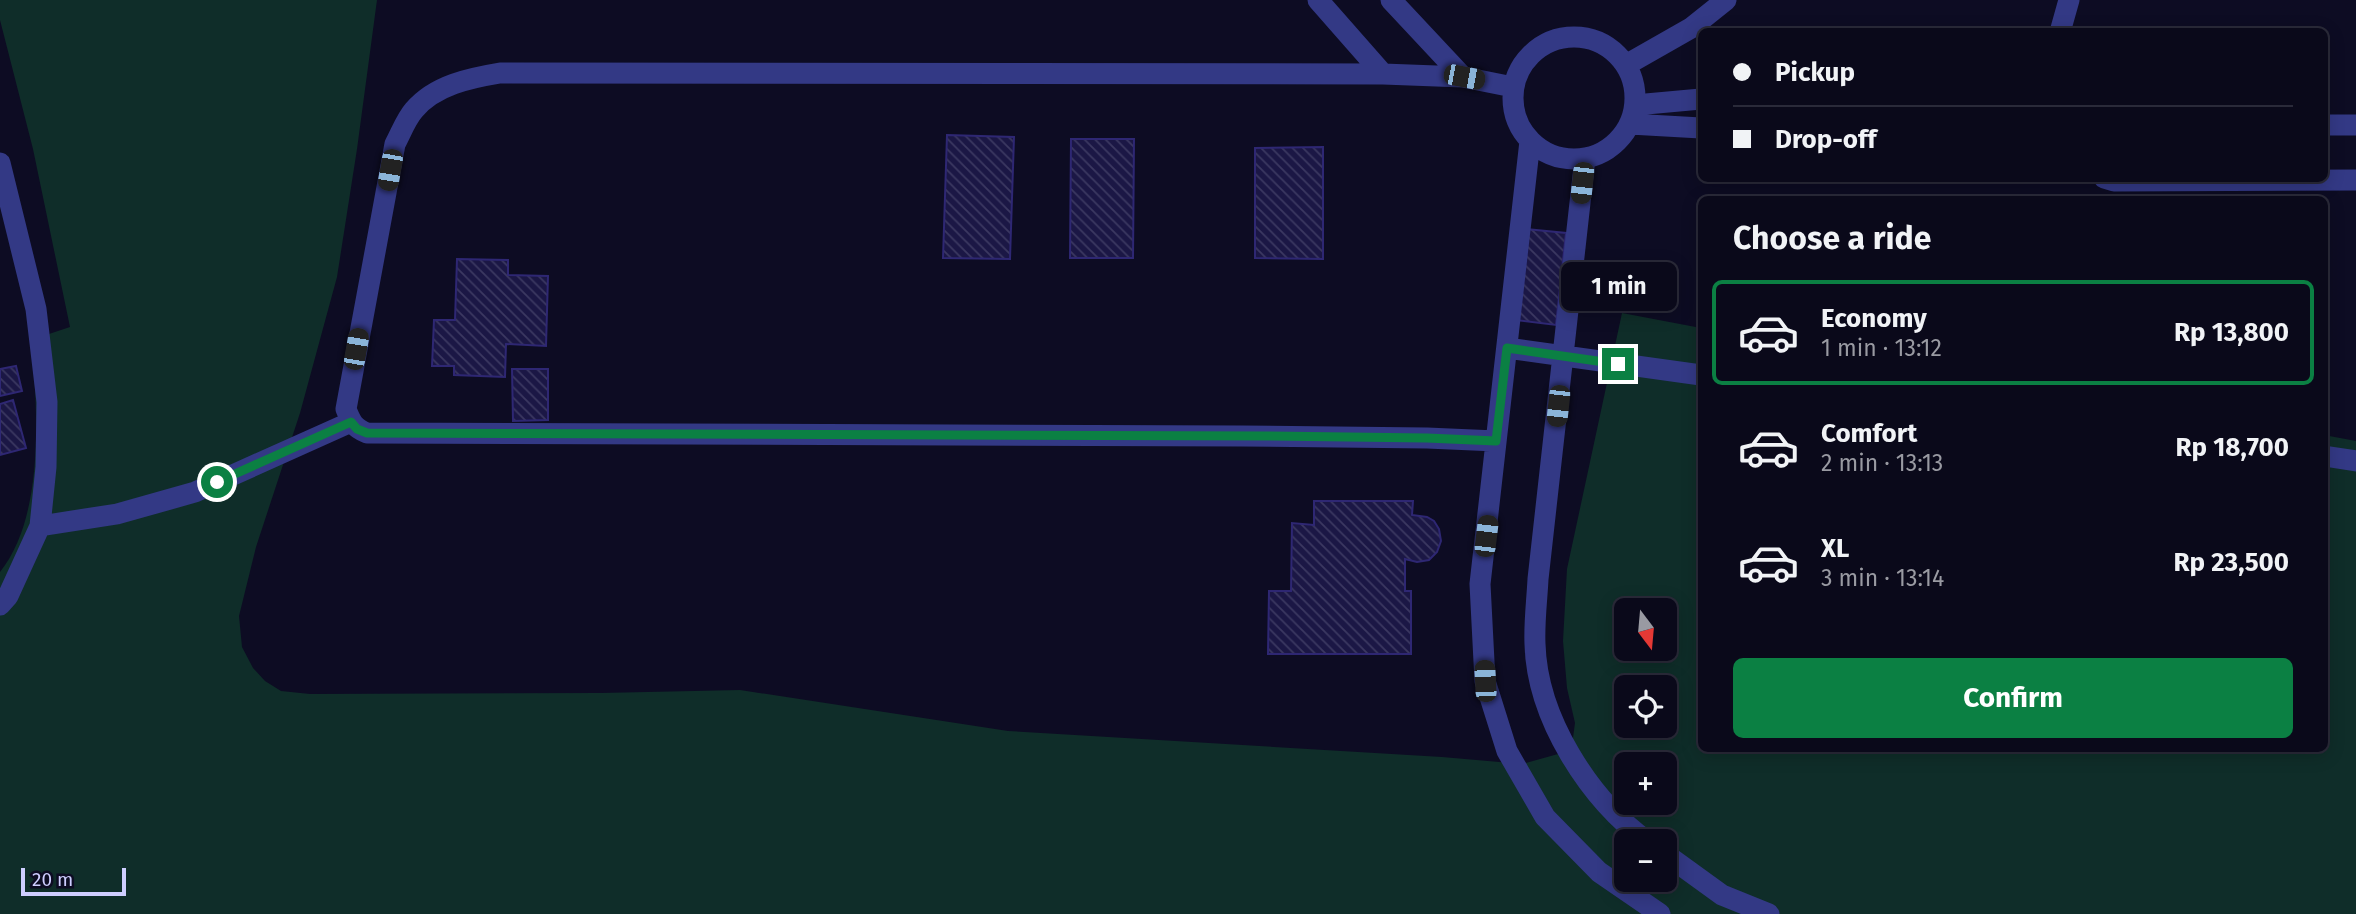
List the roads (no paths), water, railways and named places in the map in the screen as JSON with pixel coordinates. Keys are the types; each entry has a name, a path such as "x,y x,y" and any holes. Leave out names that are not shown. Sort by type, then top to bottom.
{"street":[{"path":"1318,0 1383,74"},
{"path":"1391,0 1464,77"},
{"path":"1626,65 1692,28 1726,0"},
{"path":"2061,28 2069,0"},
{"path":"1573,36 1594,39 1612,49 1626,65 1634,84 1633,114 1619,140 1603,152 1585,158 1566,159 1546,153 1530,141 1519,126 1513,107 1513,87 1521,67 1534,51 1552,40 1573,36"},
{"path":"1496,441 1255,436 367,433 357,429 346,410 395,144 414,110 433,94 465,78 500,73 1383,74 1464,77 1513,87"},
{"path":"1633,114 1698,100"},
{"path":"1633,114 1698,127"},
{"path":"2328,125 2356,125"},
{"path":"1530,141 1480,584 1485,681 1507,751 1545,817 1599,872 1660,914"},
{"path":"1585,158 1538,579 1534,645 1544,694 1567,753 1601,799 1634,829"},
{"path":"0,163 36,309 47,401 46,467 40,526 8,596 0,605"},
{"path":"2328,180 2356,180"},
{"path":"1507,348 1698,374"},
{"path":"40,526 117,514 195,492 351,422"},
{"path":"2328,457 2356,461"},
{"path":"1677,862 1723,895 1769,914"}]}
